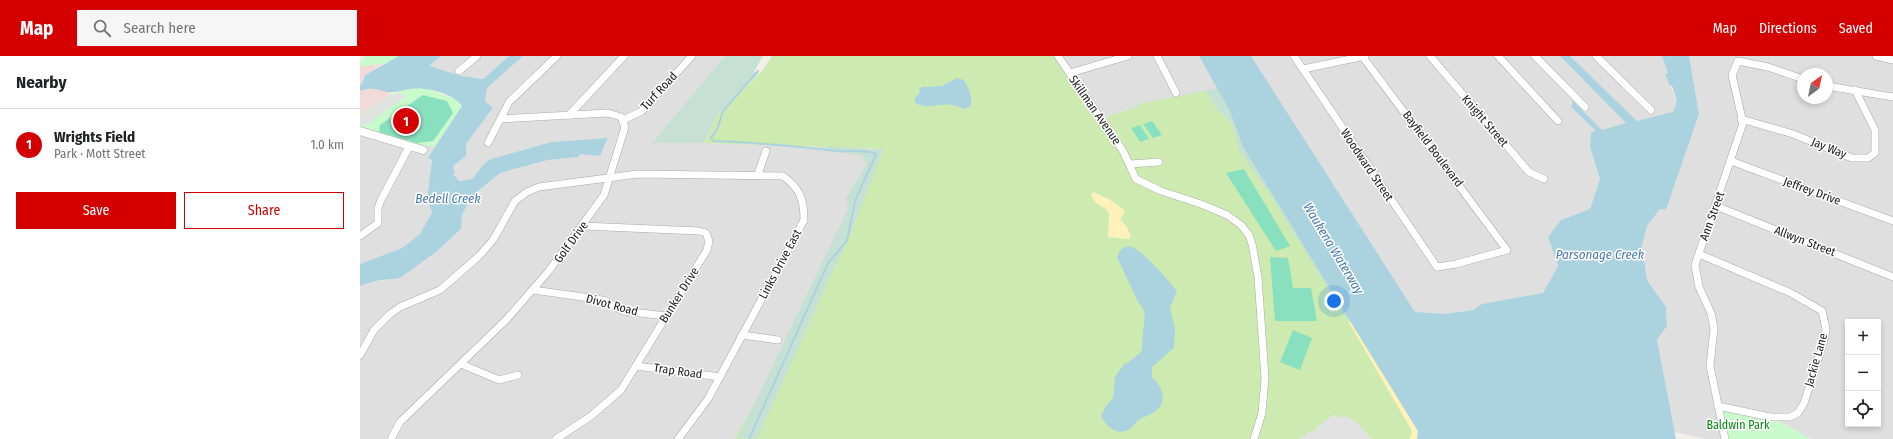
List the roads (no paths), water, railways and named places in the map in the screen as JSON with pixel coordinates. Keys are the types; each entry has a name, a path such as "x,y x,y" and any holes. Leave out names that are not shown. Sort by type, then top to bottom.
{"street":[{"path":"458,71 477,56"},
{"path":"488,143 509,102 557,56"},
{"path":"569,115 585,96 624,56"},
{"name":"Turf Road","path":"623,120 642,111 692,56"},
{"name":"Skillman Avenue","path":"1058,56 1123,151 1136,179 1203,205 1233,219 1246,230 1251,242 1260,308 1264,391 1261,419 1254,439"},
{"path":"1070,73 1128,56"},
{"path":"1157,56 1176,93"},
{"name":"Woodward Street","path":"1294,56 1437,267 1444,266"},
{"path":"1303,69 1363,56"},
{"name":"Bayfield Boulevard","path":"1363,56 1507,250 1444,266"},
{"name":"Knight Street","path":"1430,56 1529,172 1544,179"},
{"path":"1498,56 1558,121"},
{"path":"1535,56 1585,107"},
{"path":"1596,56 1651,110"},
{"path":"1876,56 1891,58"},
{"name":"Ann Street","path":"1725,439 1710,366 1714,328 1711,314 1702,295 1695,273 1695,265 1743,123 1732,75 1738,61 1768,67 1797,77"},
{"path":"1833,87 1893,97"},
{"name":"Jay Way","path":"1741,119 1793,134 1852,158 1868,158 1875,153 1874,130 1855,90"},
{"path":"501,119 611,113 619,116 623,120"},
{"name":"Golf Drive","path":"392,436 400,422 506,320 533,290 583,226 604,195 624,133 625,123 623,120"},
{"path":"362,133 423,150"},
{"path":"360,236 378,222 378,208 381,200 410,147"},
{"path":"758,174 766,151"},
{"name":"Jeffrey Drive","path":"1731,161 1893,221"},
{"path":"1130,164 1159,162"},
{"name":"Links Drive East","path":"360,354 374,330 390,314 400,307 440,290 479,256 493,240 511,207 518,198 539,187 610,176 638,174 758,174 783,176 795,183 799,189 804,204 804,220 699,414 678,439"},
{"name":"Allwyn Street","path":"1716,206 1839,254 1893,277"},
{"name":"Bunker Drive","path":"556,439 602,408 620,390 707,250 709,240 708,235 693,230 626,229 583,226"},
{"name":"Jackie Lane","path":"1699,254 1791,293 1822,311 1826,329 1804,404 1798,413 1788,418 1771,417 1718,406"},
{"name":"Divot Road","path":"533,290 597,299 606,301 623,310 666,316"},
{"path":"742,335 778,340"},
{"path":"461,364 499,380 518,375"},
{"name":"Trap Road","path":"636,366 720,377"}],"water":[{"name":"Bedell Creek","path":"399,56 441,56 429,66 462,76 483,79 509,56 523,56 487,88 485,101 493,108 466,144 466,156 454,165 454,175 459,181 472,179 485,163 491,159 552,142 608,138 600,156 580,154 579,157 548,160 500,173 471,197 462,215 461,229 436,252 400,278 375,281 360,286 360,264 402,248 420,234 432,212 427,199 432,160 429,159 429,156 462,106 458,101 446,94 432,90 409,89 398,92 388,92 365,89 360,91 360,85 362,84 365,75"},
{"path":"1199,56 1251,56 1415,312 1444,314 1473,310 1482,304 1543,293 1558,266 1548,237 1561,220 1590,209 1600,179 1590,147 1591,133 1595,130 1571,107 1573,101 1602,130 1626,123 1560,56 1570,56 1637,121 1673,112 1677,101 1672,86 1670,86 1665,74 1668,73 1662,56 1689,56 1699,114 1666,210 1660,209 1647,226 1642,246 1647,280 1666,307 1667,326 1657,340 1676,439 1417,439 1418,431 1243,147 1230,111"},
{"path":"957,78 964,80 969,90 971,97 970,107 963,109 950,105 927,106 915,103 915,98 920,92 919,89 922,87 942,86"},
{"path":"1129,246 1147,258 1177,291 1170,308 1175,329 1174,348 1152,367 1152,377 1162,391 1162,404 1157,410 1140,419 1128,430 1119,432 1112,429 1101,416 1106,406 1113,398 1115,377 1124,364 1129,362 1141,352 1144,320 1143,309 1138,302 1117,257 1121,249"}],"waterway":[{"path":"749,439 828,263 847,241 855,201 876,154 863,151 839,151 713,141 711,137 717,130 723,111 758,71"}],"place":[{"name":"Wrights Field","path":"406,121"}],"water label":[{"name":"Waukena Waterway","path":"1334,248"},
{"name":"Parsonage Creek","path":"1600,254"}],"park label":[{"name":"Baldwin Park","path":"1738,425"}]}
